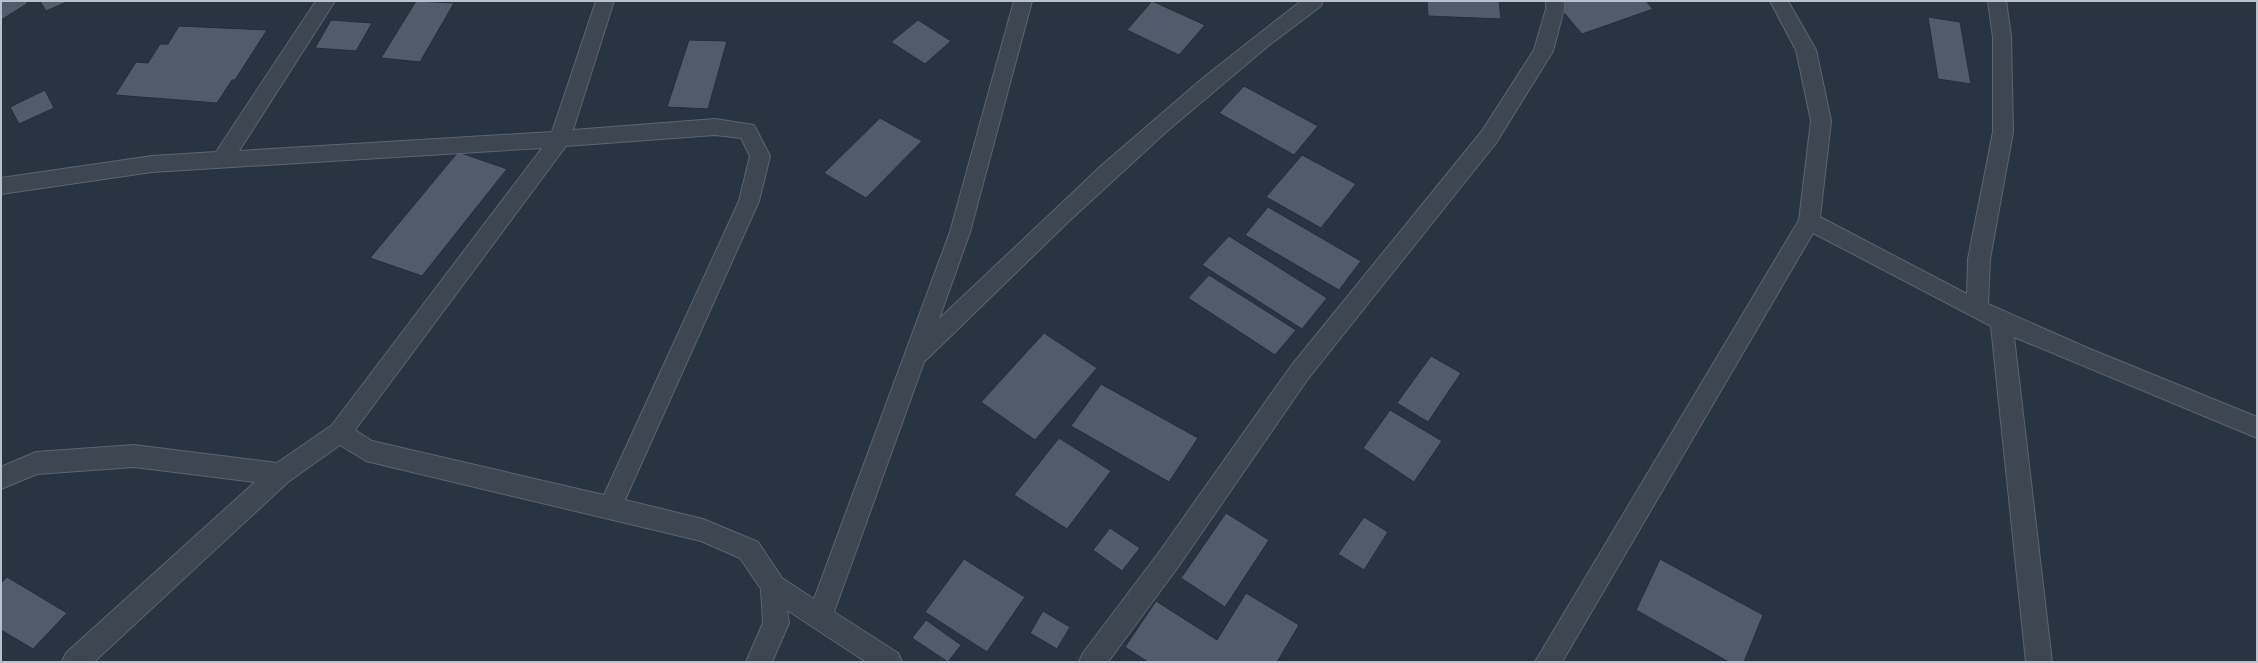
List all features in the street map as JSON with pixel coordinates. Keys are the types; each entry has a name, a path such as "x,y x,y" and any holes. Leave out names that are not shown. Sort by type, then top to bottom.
{"street":[{"path":"222,160 326,1"},
{"path":"75,662 280,474 340,432 560,139 605,1"},
{"path":"820,617 960,232 1023,1"},
{"path":"914,358 1035,240 1148,136 1280,26 1314,1"},
{"path":"1092,662 1169,559 1299,373 1489,137 1543,52 1555,9 1555,1"},
{"path":"1548,662 1809,221 1821,122 1806,50 1779,1"},
{"path":"1977,309 1979,259 2003,132 2002,37 1996,1"},
{"path":"1,186 152,164 560,139 715,127 747,131 760,156 749,201 610,508"},
{"path":"1809,221 1887,260 1977,309 2042,340 2257,428"},
{"path":"2000,320 2039,662"},
{"path":"340,432 366,450 703,530 749,550 773,586 889,662"},
{"path":"1,478 36,463 134,456 280,474"},
{"path":"759,662 776,623 773,586"}],"building":[{"path":"1,1 25,1 28,3 1,20"},
{"path":"40,1 69,1 46,11"},
{"path":"416,1 454,3 420,62 381,58"},
{"path":"1152,1 1205,25 1179,55 1127,30"},
{"path":"1427,1 1499,1 1501,19 1428,16"},
{"path":"1554,1 1646,1 1653,9 1582,34"},
{"path":"1928,17 1960,22 1971,84 1938,79"},
{"path":"331,20 372,23 356,51 315,48"},
{"path":"918,20 951,41 925,64 891,42"},
{"path":"179,26 267,30 235,80 232,80 217,103 115,95 136,62 148,63 160,44 168,44"},
{"path":"689,40 727,41 708,109 667,107"},
{"path":"1244,86 1318,126 1294,155 1219,113"},
{"path":"45,90 54,108 19,124 10,107"},
{"path":"880,118 922,141 866,198 824,173"},
{"path":"458,152 507,169 422,276 370,258"},
{"path":"1302,155 1356,184 1321,228 1266,197"},
{"path":"1268,207 1361,261 1339,290 1245,235"},
{"path":"1229,236 1327,298 1302,329 1202,265"},
{"path":"1209,275 1296,330 1275,355 1188,298"},
{"path":"1044,333 1097,368 1035,440 981,402"},
{"path":"1431,356 1461,373 1428,422 1397,403"},
{"path":"1101,384 1198,438 1169,482 1071,426"},
{"path":"1390,410 1442,441 1414,482 1363,448"},
{"path":"1059,438 1111,471 1067,529 1014,495"},
{"path":"1226,513 1269,540 1225,607 1181,578"},
{"path":"1364,517 1388,532 1364,570 1338,554"},
{"path":"1110,528 1140,548 1122,571 1093,550"},
{"path":"964,559 1025,597 987,652 925,612"},
{"path":"1660,559 1763,615 1744,662 1729,662 1636,610"},
{"path":"7,577 67,613 33,649 1,630 1,583"},
{"path":"1246,593 1299,625 1277,662 1148,662 1125,647 1156,601 1217,640"},
{"path":"1043,611 1070,627 1057,649 1030,633"},
{"path":"926,620 961,645 948,662 912,638"}]}
